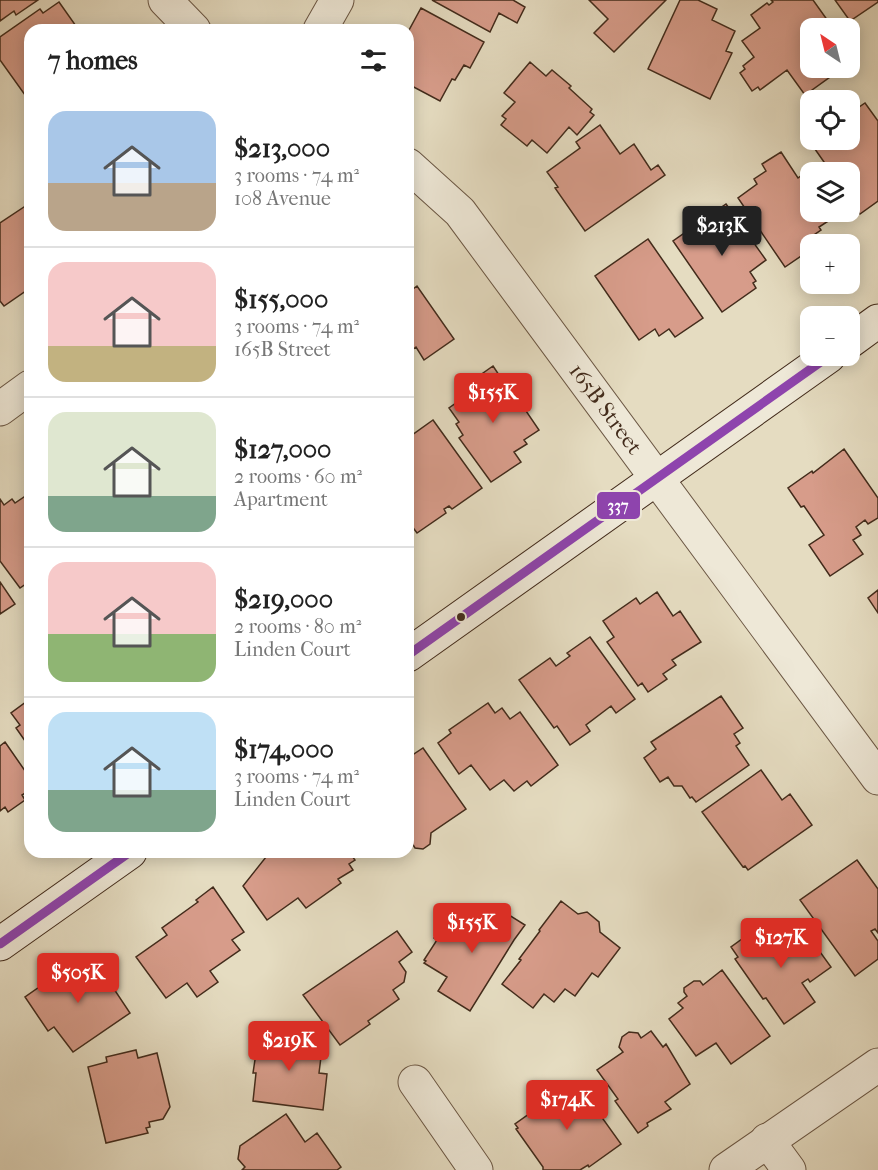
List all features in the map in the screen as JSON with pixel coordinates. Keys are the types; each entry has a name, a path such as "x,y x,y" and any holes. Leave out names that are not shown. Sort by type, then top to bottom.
{"street":[{"path":"165,0 188,24"},
{"path":"323,24 337,0"},
{"name":"165B Street","path":"414,170 460,212 878,778"},
{"path":"860,334 878,321"},
{"path":"414,651 816,366"},
{"path":"0,408 24,391"},
{"path":"0,944 122,858"},
{"path":"726,1170 878,1065"},
{"path":"415,1082 476,1170"},
{"path":"767,1140 789,1170"}],"building":[{"path":"0,0 38,0 16,15 14,11 0,21"},
{"path":"432,0 513,0 525,7 517,23 499,13 490,32"},
{"path":"589,0 666,0 614,52 594,33 608,19"},
{"path":"680,0 698,0 717,9 712,20 735,31 726,51 732,53 710,99 648,69"},
{"path":"771,0 813,0 826,18 800,18 800,78 829,78 812,90 801,90 787,70 760,90 758,87 752,91 740,73 745,69 743,66 754,57 742,41 760,28 751,15 767,3 769,5 773,2"},
{"path":"835,0 878,0 854,18 848,18"},
{"path":"59,2 75,24 24,24 24,94 0,60 0,37 40,9 43,13"},
{"path":"421,8 484,42 470,68 464,65 455,80 452,79 440,101 414,87 412,24"},
{"path":"530,62 546,76 552,70 571,86 569,88 592,109 590,112 594,115 577,135 569,127 547,153 532,140 527,146 501,125 506,119 502,116 515,102 504,93"},
{"path":"865,103 878,121 878,201 860,214 860,162 824,162 816,150 860,150 860,106"},
{"path":"600,125 620,154 634,144 651,170 658,165 665,175 585,231 555,188 558,187 547,172 580,148 576,142"},
{"path":"781,152 798,178 800,176 800,222 827,222 819,227 821,230 815,234 800,234 800,257 785,267 738,198 757,184 754,179 766,171 762,164"},
{"path":"726,204 766,260 750,272 756,281 753,283 756,288 722,312 673,241"},
{"path":"24,207 24,292 4,306 0,301 0,223"},
{"path":"648,239 703,318 675,337 669,329 659,336 655,329 639,340 595,276"},
{"path":"417,286 454,339 424,360 416,347 414,348 414,288"},
{"path":"493,366 511,393 515,390 529,409 526,411 539,430 524,440 527,444 514,452 521,462 491,482 459,438 463,435 456,424 459,422 449,408 470,393 468,389 478,382 476,378"},
{"path":"433,420 482,488 452,509 449,506 444,509 446,513 417,533 414,529 414,434"},
{"path":"844,449 878,498 878,518 868,524 865,520 856,527 861,535 853,540 863,554 830,576 809,545 824,535 788,488 812,471 813,473"},
{"path":"24,497 24,585 20,588 0,561 0,499 4,505 12,499 15,503"},
{"path":"0,582 15,604 0,614"},
{"path":"878,590 878,613 868,598"},
{"path":"657,592 673,616 680,611 701,642 672,660 676,665 663,674 667,679 648,692 642,683 638,686 607,642 614,637 603,621 636,598 640,604"},
{"path":"590,637 635,699 616,713 611,706 586,725 590,731 570,745 557,726 554,728 519,680 550,658 556,666 570,656 567,653"},
{"path":"721,696 743,728 734,734 740,743 736,746 749,765 696,802 692,797 690,798 682,786 674,786 668,777 660,782 644,758 656,749 651,742"},
{"path":"24,703 24,739 16,728 20,725 11,713"},
{"path":"488,703 495,713 502,708 510,719 520,712 558,765 531,786 527,781 514,791 504,780 490,790 471,765 459,774 438,743 451,733 449,730"},
{"path":"5,742 24,769 24,794 22,795 24,801 8,812 5,807 0,811 0,746"},
{"path":"423,748 466,809 431,833 430,844 423,849 414,846 414,754"},
{"path":"761,770 782,800 790,794 812,825 748,870 745,866 743,867 702,812"},
{"path":"265,858 354,858 355,860 349,864 353,870 338,879 341,883 306,908 298,898 267,920 243,886"},
{"path":"857,860 878,889 878,933 875,929 871,931 878,941 878,959 855,976 800,900"},
{"path":"213,887 244,932 232,940 240,950 210,971 218,982 197,997 187,983 166,998 136,957 167,935 162,928 198,902 196,900"},
{"path":"561,901 578,914 587,912 599,922 600,932 620,948 598,977 592,973 575,996 565,989 554,1002 544,994 533,1008 502,984"},
{"path":"493,905 525,925 470,1011 438,991 447,977 424,963 426,961 424,960 447,918 464,929 473,916 481,920"},
{"path":"802,927 831,967 810,982 808,979 802,983 815,1002 784,1024 735,959 738,957 731,947 753,931 757,936 761,932 768,935 778,928 786,940"},
{"path":"397,931 412,952 399,962 406,972 404,982 393,990 399,999 368,1021 370,1024 340,1045 303,995"},
{"path":"92,956 130,1013 73,1052 54,1027 48,1031 25,997 65,969 67,972"},
{"path":"722,970 770,1036 731,1064 716,1043 696,1056 669,1019 683,1008 678,1003 687,996 684,988 694,981 700,981 703,985"},
{"path":"651,1031 663,1047 666,1044 690,1084 665,1102 671,1109 647,1123 648,1126 638,1133 615,1101 618,1099 597,1070 623,1052 619,1047 622,1037 629,1032 638,1033 641,1038"},
{"path":"259,1033 323,1041 319,1073 327,1074 323,1110 253,1101 256,1073 253,1073"},
{"path":"136,1050 138,1058 157,1053 170,1107 163,1119 149,1122 150,1127 146,1128 148,1133 106,1143 88,1067 107,1062 106,1057"},
{"path":"555,1084 563,1095 578,1084 621,1144 589,1167 588,1165 580,1170 543,1170 516,1129 518,1128 515,1124 540,1106 534,1099"},
{"path":"286,1114 305,1142 317,1133 341,1167 337,1170 242,1170 245,1167 238,1159 240,1146"}],"transit line":[{"name":"337","path":"414,651 815,366"},
{"name":"337","path":"0,944 122,858"}]}
